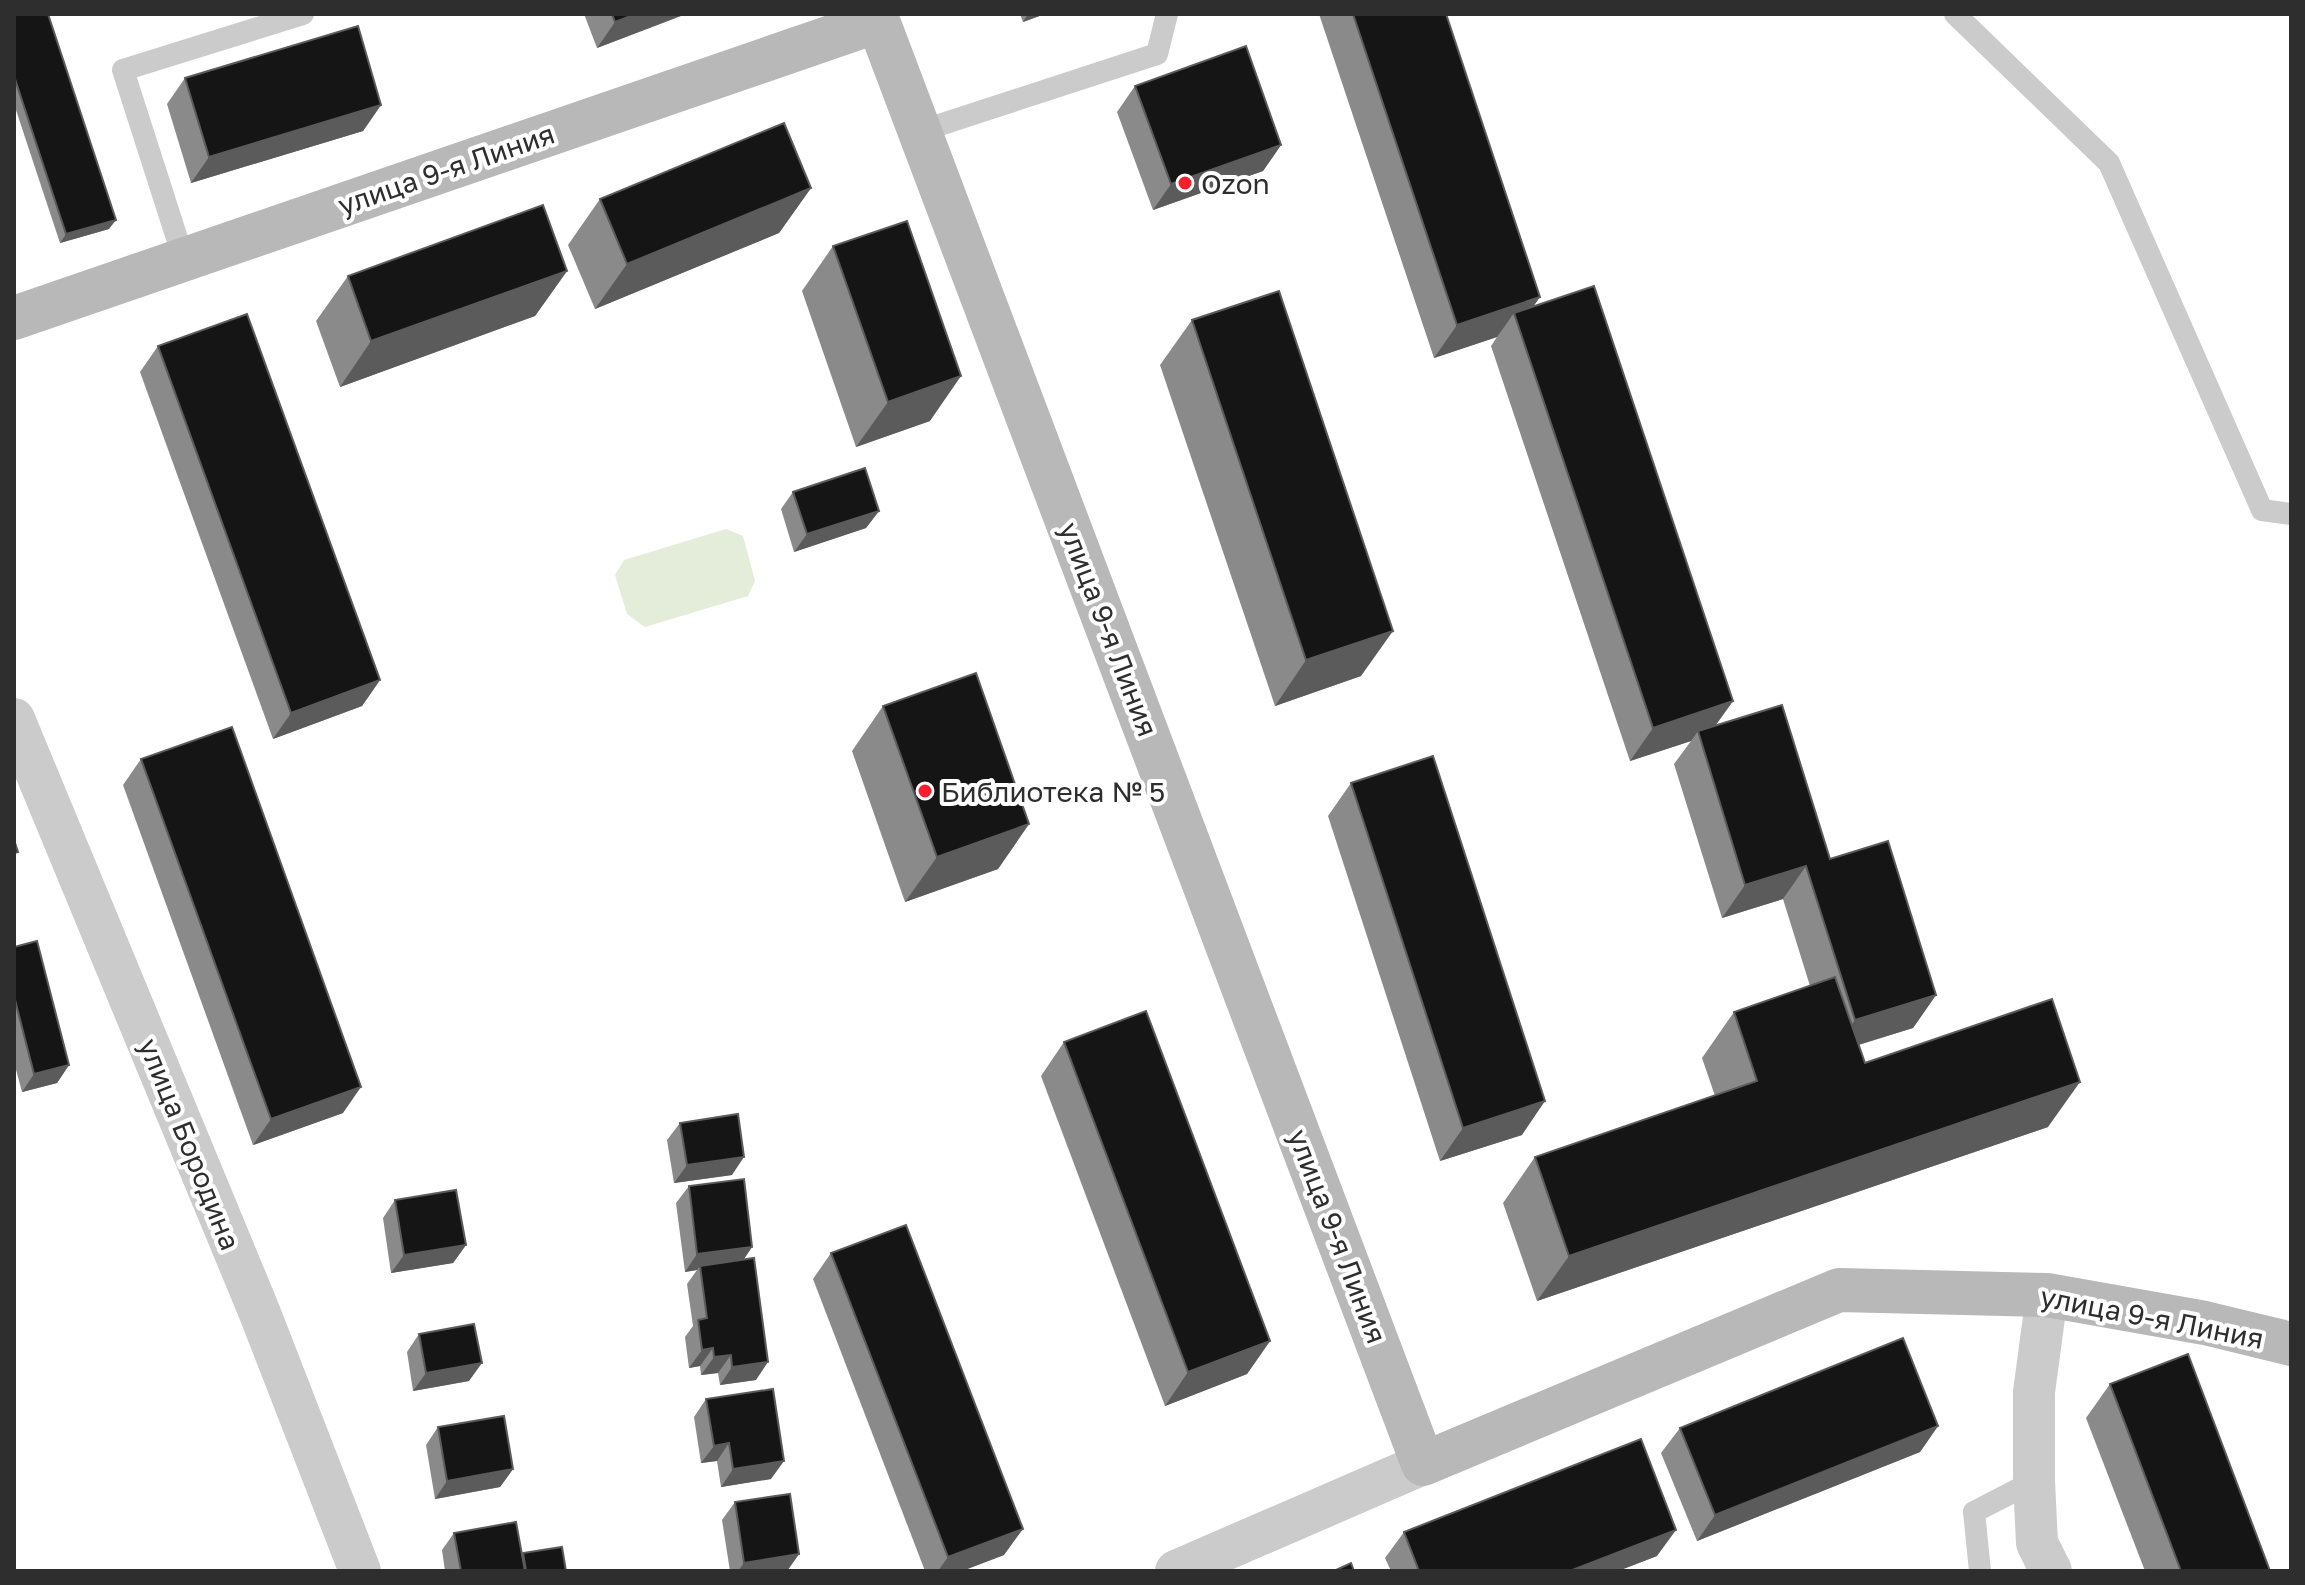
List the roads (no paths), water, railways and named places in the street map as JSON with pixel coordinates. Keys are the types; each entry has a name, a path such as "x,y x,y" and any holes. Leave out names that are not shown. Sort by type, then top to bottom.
{"street":[{"name":"улица 9-я Линия","path":"14,318 876,17 1423,1464"},
{"name":"улица Бородина","path":"14,719 259,1311 360,1571"},
{"name":"улица 9-я Линия","path":"1176,1571 1839,1290 2047,1295 2205,1323 2291,1344"},
{"path":"2047,1295 2034,1392 2034,1481 2037,1543 2051,1571"}],"lane":[{"path":"184,260 123,70 303,14"},
{"path":"921,131 1157,54 1167,14"},
{"path":"1955,14 2109,163 2262,510 2291,514"},
{"path":"1980,1571 1974,1512 2034,1481"}],"place":[{"name":"Ozon","path":"1185,183"},
{"name":"Библиотека № 5","path":"925,791"}]}
